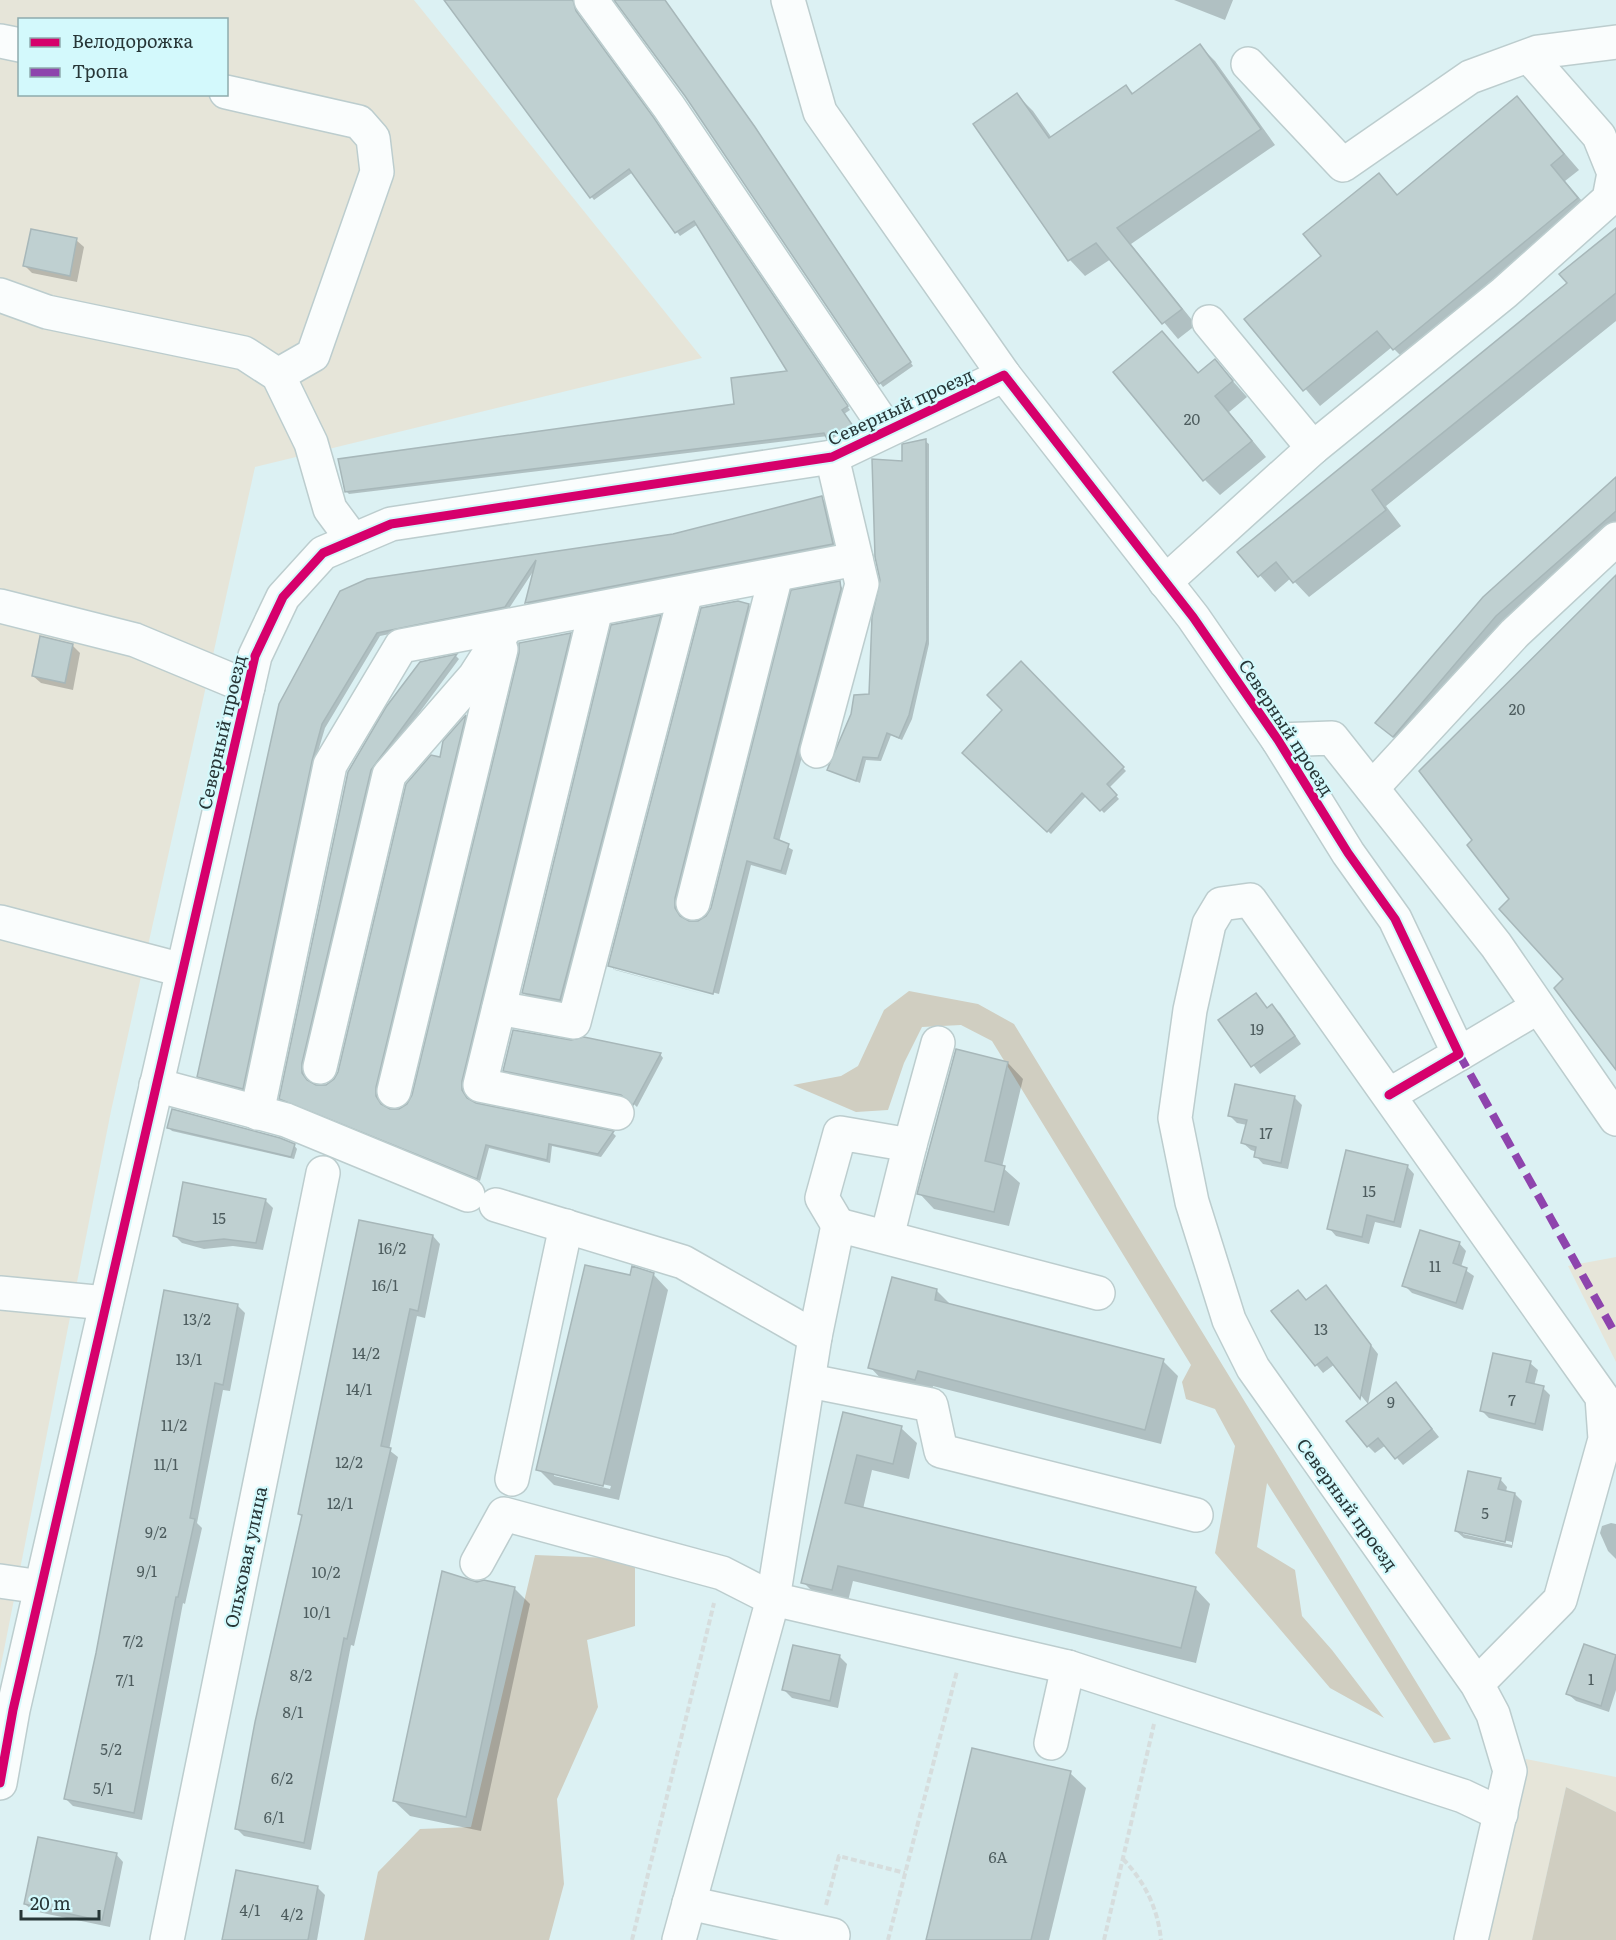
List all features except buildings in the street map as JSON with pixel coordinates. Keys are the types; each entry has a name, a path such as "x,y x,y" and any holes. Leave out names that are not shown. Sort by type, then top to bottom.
{"street":[{"path":"591,0 669,107 887,430"},
{"path":"788,0 820,112 1004,375"},
{"path":"0,40 18,44"},
{"path":"1248,64 1343,165 1470,77 1529,56 1616,42"},
{"path":"1165,582 1313,448 1504,293 1609,199 1614,173 1599,136 1529,56"},
{"path":"228,92 359,122 373,138 377,172 313,354 278,375"},
{"path":"0,295 47,312 243,353 278,375 311,443 330,509 353,540"},
{"path":"1209,322 1313,448"},
{"name":"Северный проезд","path":"0,1783 13,1710 255,656 283,597 322,553 391,524 832,457 1004,375 1165,582 1278,740 1348,853 1395,919 1459,1054"},
{"path":"818,751 862,584 832,457"},
{"path":"1372,788 1515,633 1616,539"},
{"path":"257,1113 330,765 401,646 856,559"},
{"path":"693,903 776,574"},
{"path":"499,1008 574,1022 686,592"},
{"path":"0,606 135,640 248,687"},
{"path":"596,609 480,1085 617,1113"},
{"path":"320,1067 389,775 475,676 507,626"},
{"path":"394,1091 507,626"},
{"path":"1278,740 1332,738 1496,945 1616,1119"},
{"name":"Северный проезд","path":"1250,900 1602,1397 1605,1439 1560,1600 1478,1684 1260,1378 1229,1320 1192,1202 1175,1118 1190,1010 1209,924 1221,904 1250,900"},
{"path":"0,922 182,970"},
{"path":"1389,1095 1538,1007"},
{"path":"886,1237 938,1043"},
{"path":"158,1077 257,1113 286,1120 482,1200 683,1262 815,1337"},
{"path":"679,1940 772,1599 810,1381 815,1337 837,1225 822,1198 840,1133 910,1145"},
{"name":"Ольховая улица","path":"167,1940 324,1173"},
{"path":"837,1225 1098,1293"},
{"path":"512,1479 566,1226"},
{"path":"0,1293 106,1303"},
{"path":"810,1381 932,1405 941,1451 1196,1515"},
{"path":"477,1563 504,1514 722,1573 772,1599 965,1641 1068,1667 1463,1796 1501,1814"},
{"path":"0,1581 41,1587"},
{"path":"1051,1743 1068,1667"},
{"path":"1472,1940 1510,1771 1493,1714 1478,1684"},
{"path":"689,1903 825,1936"}],"path":[{"path":"632,1940 722,1573"},
{"path":"888,1940 965,1641"},
{"path":"1104,1940 1161,1696"},
{"path":"825,1936 839,1856 905,1873"},
{"path":"1123,1859 1146,1888 1159,1919 1161,1940"}],"shaded area":[{"path":"0,0 414,0 702,358 255,467 111,1111 0,1670"},
{"path":"909,991 978,1004 1014,1024 1451,1739 1434,1743 1267,1483 1257,1547 1295,1570 1302,1616 1332,1650 1384,1718 1330,1688 1215,1553 1235,1446 1215,1409 1186,1399 1182,1382 1191,1365 992,1041 961,1025 922,1027 904,1063 888,1110 856,1112 793,1085 841,1076 858,1066 884,1010"},
{"path":"1616,1257 1616,1362 1568,1266"},
{"path":"535,1555 635,1559 635,1626 587,1640 598,1707 557,1799 564,1884 549,1940 364,1940 378,1872 420,1829 471,1827"},
{"path":"1526,1759 1616,1777 1616,1812 1566,1787 1532,1940 1481,1940"},
{"path":"1566,1787 1616,1812 1616,1940 1532,1940"}],"marked path":[{"path":"1459,1054 1616,1335"}],"cycle path":[{"path":"0,1783 13,1710 255,656 283,597 323,553 391,524 832,457 1004,375 1193,617 1278,740 1348,853 1395,919 1459,1054 1389,1095"}]}
